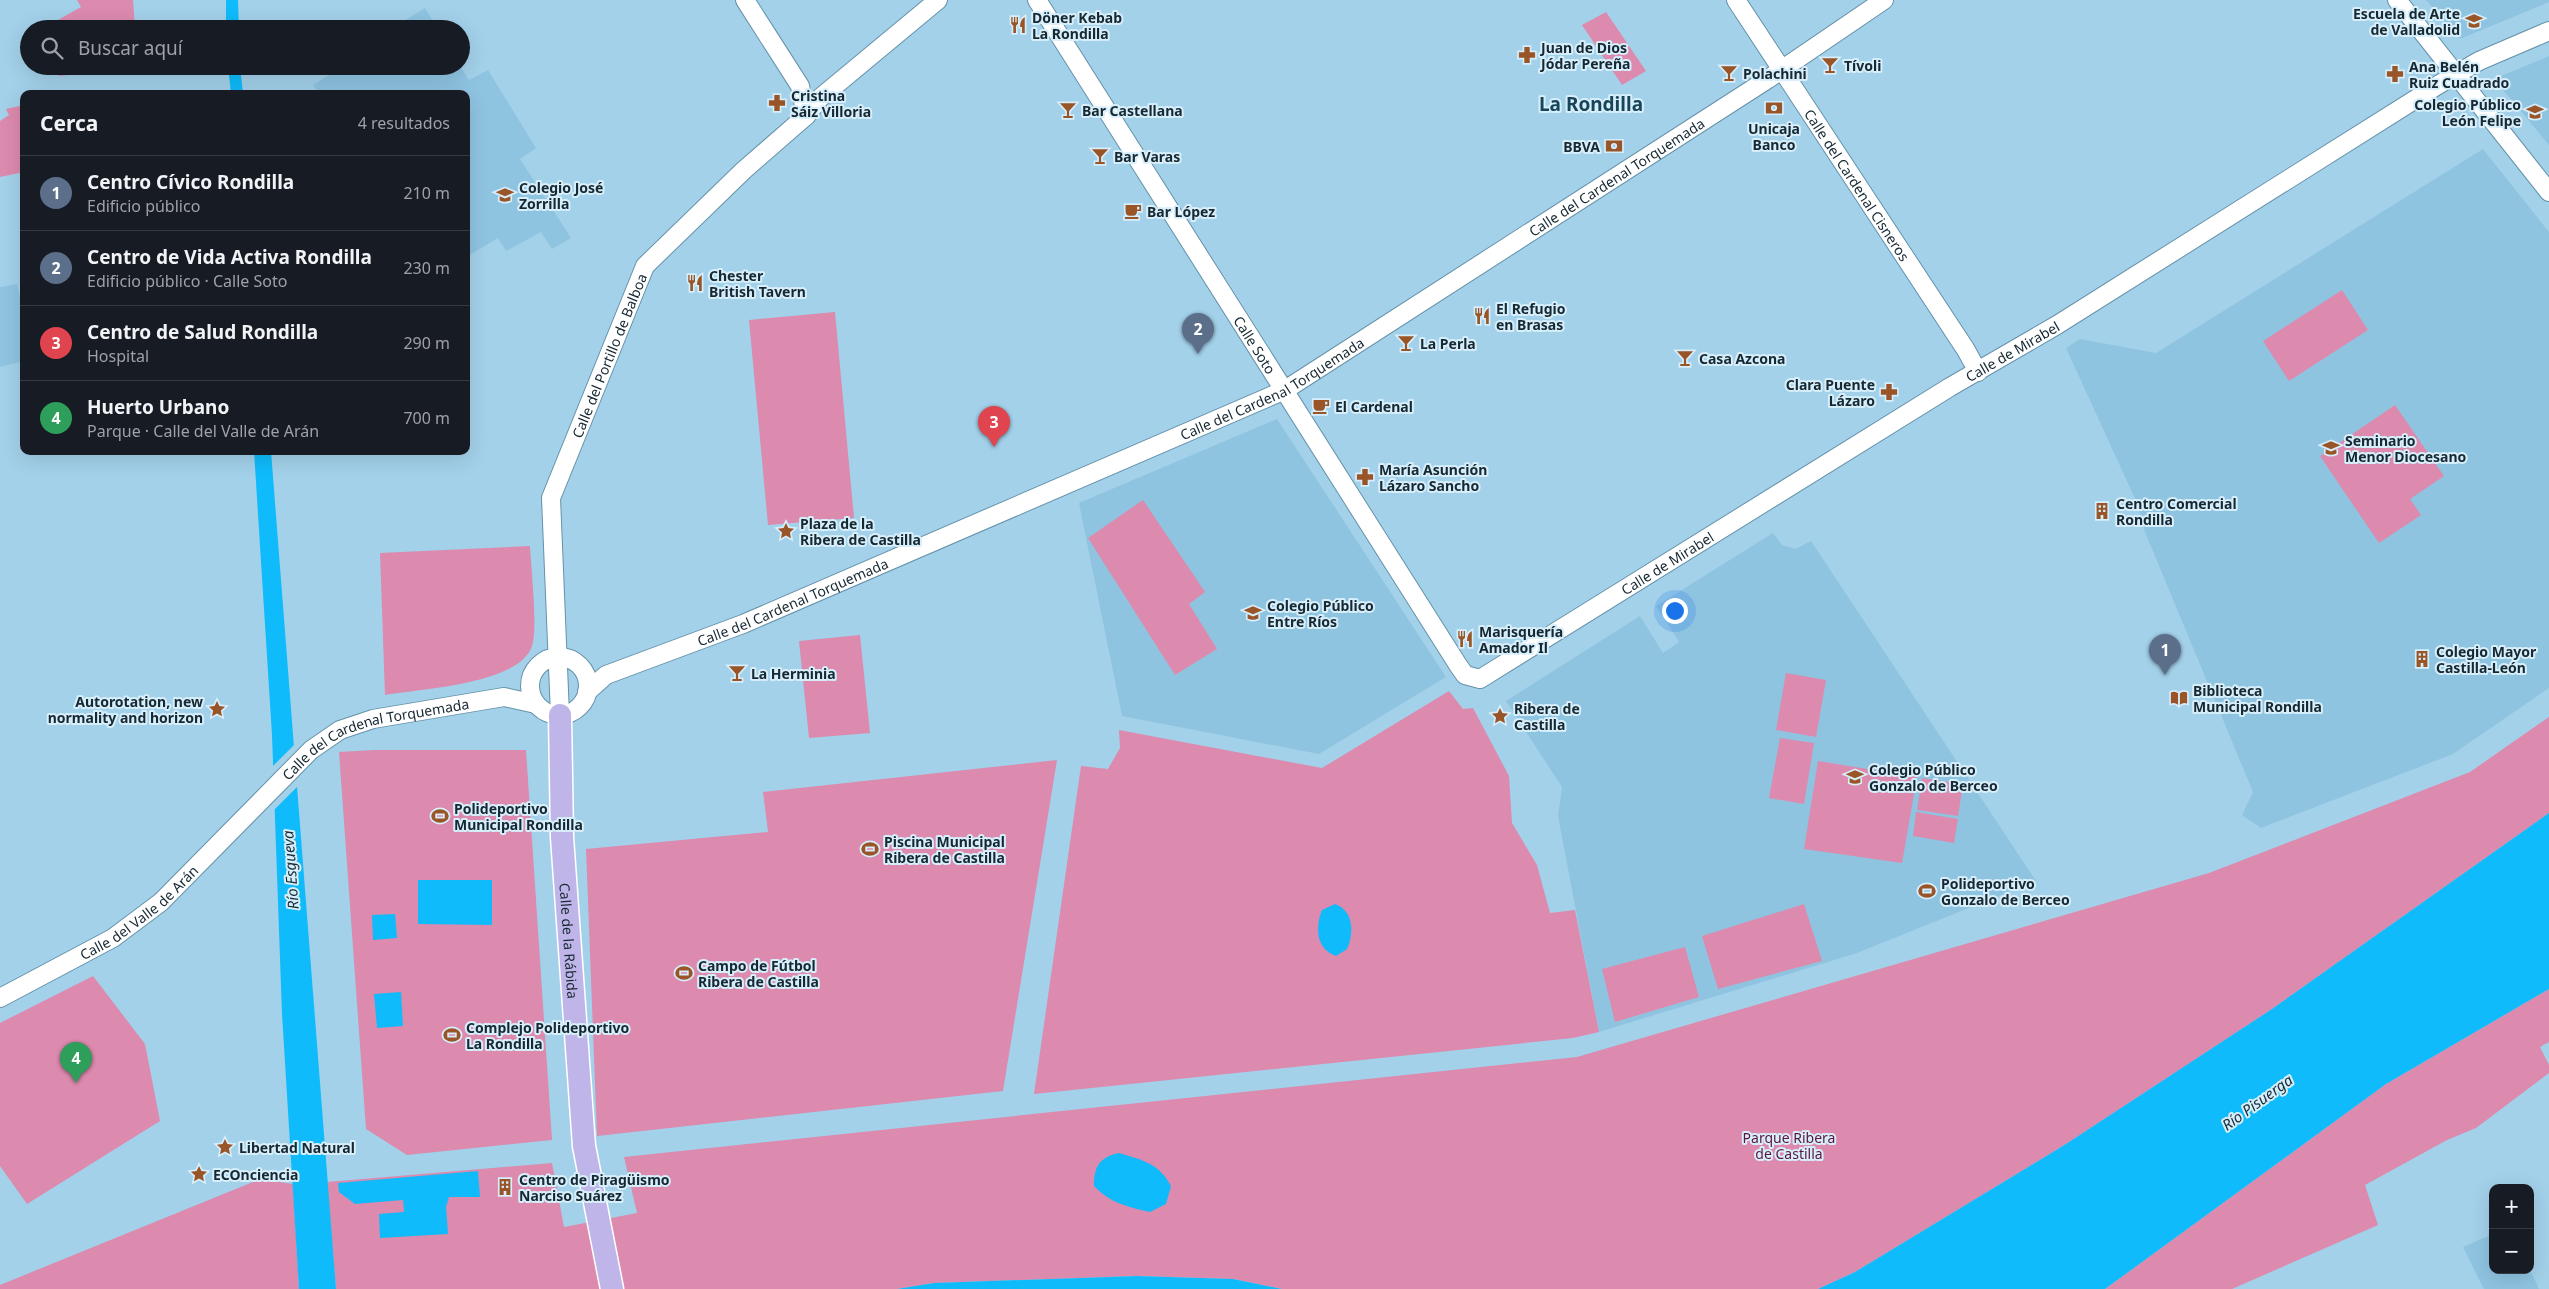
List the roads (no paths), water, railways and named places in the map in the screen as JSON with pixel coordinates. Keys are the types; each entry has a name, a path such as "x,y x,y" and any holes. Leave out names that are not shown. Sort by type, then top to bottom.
{"main road":[{"name":"Calle de la Rábida","path":"560,715 562,837 584,1141 598,1224 612,1289"}],"street":[{"path":"746,0 800,86 806,116"},
{"name":"Calle del Portillo de Balboa","path":"558,687 551,498 645,266 750,164 806,116 820,98 938,0"},
{"name":"Calle Soto","path":"1037,0 1286,390 1458,665 1465,675 1480,679"},
{"name":"Calle del Cardenal Cisneros","path":"1736,0 1966,350 1978,372"},
{"name":"Calle del Cardenal Torquemada","path":"504,697 536,704 553,715 560,715 579,708 587,692 606,676 743,624 1286,390 1781,70 1884,0"},
{"path":"2397,0 2434,45 2455,76 2549,192"},
{"name":"Calle de Mirabel","path":"1480,679 2455,76 2486,58 2549,31"},
{"path":"556,658 571,660 583,671 588,685 587,692"},
{"name":"Calle del Cardenal Torquemada","path":"260,802 311,750 340,730 373,719 504,697 530,682 536,669 542,664 556,658"},
{"path":"583,671 606,676"},
{"path":"530,682 532,696 536,704"},
{"name":"Calle de la Rábida","path":"558,687 560,715"},
{"name":"Calle del Valle de Arán","path":"0,998 113,938 161,902 260,802"}],"water":[{"path":"226,0 238,0 239,20 226,20"},
{"path":"229,75 241,75 243,90 231,90"},
{"name":"Río Esgueva","path":"254,455 271,455 336,1289 299,1289 282,1014 272,735"},
{"name":"Río Pisuerga","path":"2549,813 2549,989 2386,1084 2105,1289 1818,1289 1855,1272 2066,1144 2272,1009"},
{"path":"418,880 492,880 492,925 418,924"},
{"path":"1335,904 1346,912 1351,923 1351,936 1347,949 1336,956 1324,948 1318,931 1322,910"},
{"path":"395,914 397,938 373,940 372,915"},
{"path":"401,992 403,1026 377,1028 374,994"},
{"path":"1119,1153 1149,1164 1161,1172 1171,1186 1166,1204 1150,1212 1134,1208 1106,1197 1094,1186 1095,1173 1099,1164 1107,1157"},
{"path":"478,1171 480,1197 449,1197 446,1207 448,1234 380,1238 379,1214 404,1212 403,1200 355,1204 339,1192 338,1183"},
{"path":"1137,1276 1233,1279 1282,1289 897,1289 934,1283"}],"place":[{"name":"Escuela de Arte de Valladolid","path":"2474,21"},
{"name":"Döner Kebab La Rondilla","path":"1018,25"},
{"name":"Juan de Dios Jódar Pereña","path":"1527,55"},
{"name":"Tívoli","path":"1830,65"},
{"name":"Polachini","path":"1729,73"},
{"name":"Ana Belén Ruiz Cuadrado","path":"2395,74"},
{"name":"Cristina Sáiz Villoria","path":"777,103"},
{"name":"Unicaja Banco","path":"1774,108"},
{"name":"Bar Castellana","path":"1068,110"},
{"name":"Colegio Público León Felipe","path":"2535,112"},
{"name":"BBVA","path":"1614,146"},
{"name":"Bar Varas","path":"1100,156"},
{"name":"Colegio José Zorrilla","path":"505,195"},
{"name":"Bar López","path":"1133,211"},
{"name":"Chester British Tavern","path":"695,283"},
{"name":"El Refugio en Brasas","path":"1482,316"},
{"name":"La Perla","path":"1406,343"},
{"name":"Centro de Vida Activa Rondilla","path":"1198,354"},
{"name":"Casa Azcona","path":"1685,358"},
{"name":"Clara Puente Lázaro","path":"1889,392"},
{"name":"El Cardenal","path":"1321,406"},
{"name":"Centro de Salud Rondilla","path":"994,447"},
{"name":"Seminario Menor Diocesano","path":"2331,448"},
{"name":"María Asunción Lázaro Sancho","path":"1365,477"},
{"name":"Centro Comercial Rondilla","path":"2102,511"},
{"name":"Plaza de la Ribera de Castilla","path":"786,531"},
{"name":"Colegio Público Entre Ríos","path":"1253,613"},
{"name":"Marisquería Amador Il","path":"1465,639"},
{"name":"Colegio Mayor Castilla-León","path":"2422,659"},
{"name":"La Herminia","path":"737,673"},
{"name":"Centro Cívico Rondilla","path":"2165,675"},
{"name":"Biblioteca Municipal Rondilla","path":"2179,698"},
{"name":"Autorotation, new normality and horizon","path":"217,709"},
{"name":"Ribera de Castilla","path":"1500,716"},
{"name":"Colegio Público Gonzalo de Berceo","path":"1855,777"},
{"name":"Polideportivo Municipal Rondilla","path":"440,816"},
{"name":"Piscina Municipal Ribera de Castilla","path":"870,849"},
{"name":"Polideportivo Gonzalo de Berceo","path":"1927,891"},
{"name":"Campo de Fútbol Ribera de Castilla","path":"684,973"},
{"name":"Complejo Polideportivo La Rondilla","path":"452,1035"},
{"name":"Huerto Urbano","path":"76,1083"},
{"name":"Libertad Natural","path":"225,1147"},
{"name":"ECOnciencia","path":"199,1174"},
{"name":"Centro de Piragüismo Narciso Suárez","path":"505,1187"}],"district":[{"name":"La Rondilla","path":"1591,104"}],"park label":[{"name":"Parque Ribera de Castilla","path":"1789,1146"}]}
